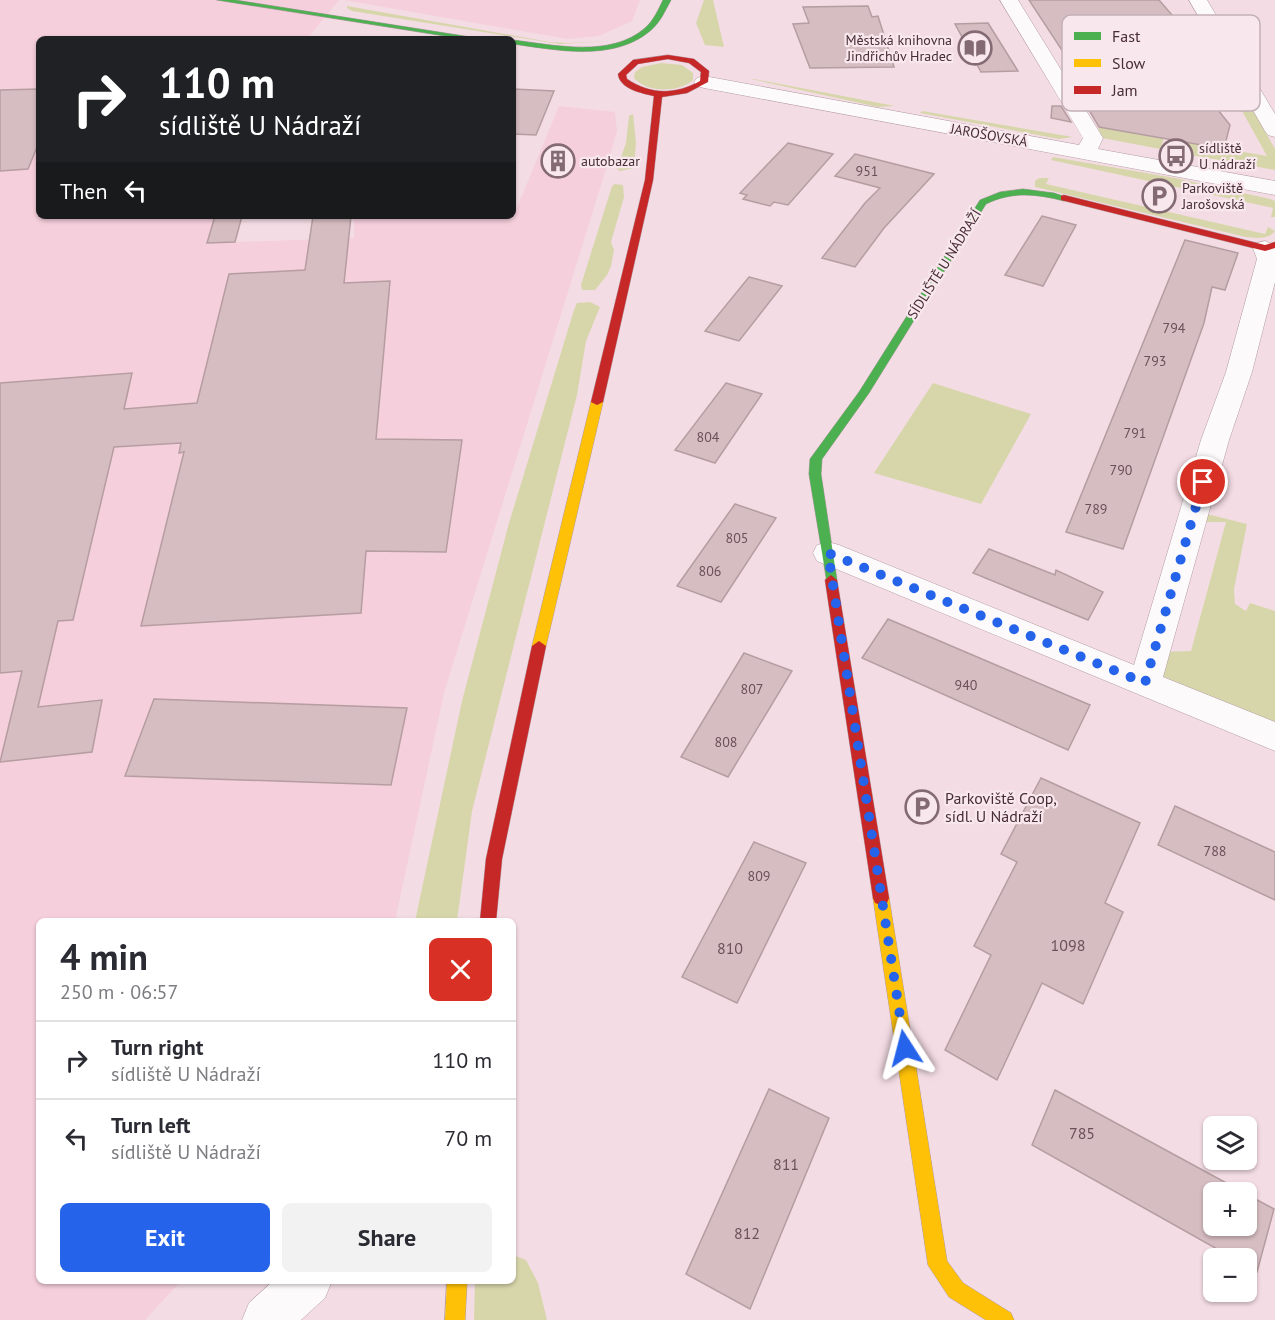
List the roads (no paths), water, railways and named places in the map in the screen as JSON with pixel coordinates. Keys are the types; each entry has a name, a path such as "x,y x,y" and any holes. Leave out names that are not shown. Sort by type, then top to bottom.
{"main road":[{"path":"221,0 459,36"},
{"path":"669,0 670,21"},
{"path":"516,44 576,47 622,42 648,29 669,0"},
{"path":"516,45 591,62"},
{"path":"610,65 626,67 669,51 697,64 705,71 704,82 686,92 658,94 626,84 622,74 626,67"},
{"path":"488,918 494,858 534,669 649,180 658,94"},
{"name":"SÍDLIŠTĚ U NÁDRAŽÍ","path":"1004,1320 956,1290 938,1265 815,474 816,459 864,393 983,202 1005,193 1039,192 1270,246"},
{"path":"455,1320 457,1284"}],"street":[{"path":"1009,0 1062,87"},
{"path":"1198,0 1207,15"},
{"name":"JAROŠOVSKÁ","path":"704,82 1275,189"},
{"path":"1260,105 1275,131"},
{"path":"1077,111 1093,138 1086,153"},
{"name":"SÍDLIŠTĚ U NÁDRAŽÍ","path":"1145,683 1215,440 1239,372 1269,259 1270,246"},
{"path":"828,553 1275,737"},
{"path":"266,1320 305,1284"}],"place":[{"name":"Městská knihovna Jindřichův Hradec","path":"975,48"},
{"name":"sídliště U nádraží","path":"1176,156"},
{"name":"autobazar","path":"558,161"},
{"name":"Parkoviště Jarošovská","path":"1159,196"},
{"name":"Parkoviště Coop, sídl. U Nádraží","path":"922,807"}]}
